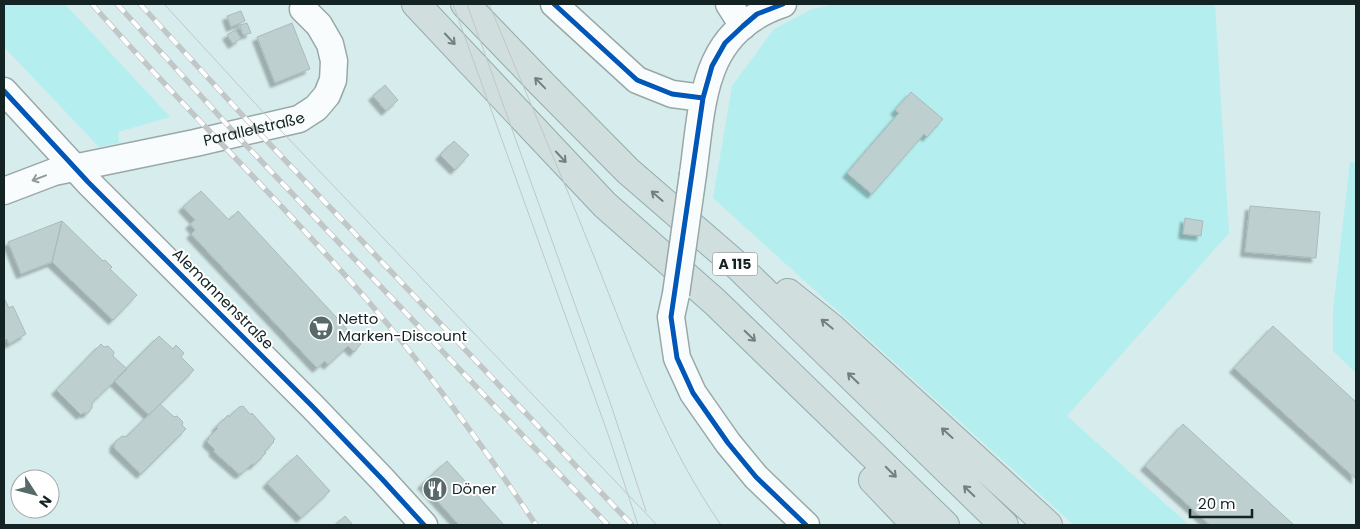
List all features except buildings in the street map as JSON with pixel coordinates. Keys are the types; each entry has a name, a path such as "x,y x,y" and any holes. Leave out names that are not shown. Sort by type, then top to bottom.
{"highway":[{"name":"A 115","path":"416,4 605,205 715,302 945,525"},
{"name":"A 115","path":"466,4 628,171 740,268 1004,525"},
{"path":"740,268 773,281 833,329 1048,525"},
{"path":"831,414 864,470 916,525"}],"street":[{"path":"554,4 638,80 672,94 703,98"},
{"path":"729,4 742,26"},
{"path":"783,4 757,14 742,26 725,44 712,66 703,98 676,294 671,317 677,358 693,393 728,443 756,477 806,525"},
{"name":"Parallelstraße","path":"4,191 54,172 299,119 316,108 327,95 333,80 334,61 330,44 320,25 303,9"},
{"name":"Alemannenstraße","path":"4,91 95,188 318,412 424,525"}],"shaded area":[{"path":"4,4 65,4 170,117 118,132 119,143 99,147 4,47"},
{"path":"836,4 1215,4 1229,233 1067,416 1189,525 1074,525 713,198 732,86 774,29 812,9"},
{"path":"1350,162 1356,163 1356,373 1333,351 1333,311"}],"tram line":[{"path":"164,4 264,113 657,525"},
{"path":"453,4 608,434 638,525"},
{"path":"467,4 610,402 646,511"},
{"path":"489,4 651,396 682,462 721,525"}],"railway":[{"path":"92,4 368,301 455,410 536,525"},
{"path":"117,4 243,142 608,525"},
{"path":"140,4 245,118 632,525"}],"cycle path":[{"path":"554,4 637,80 672,94 703,98"},
{"path":"783,4 757,14 743,26 725,43 712,66 703,98 671,317 677,358 693,393 728,443 756,477 806,525"},
{"path":"4,91 88,182 312,406 424,525"}],"place":[{"name":"Netto Marken-Discount","path":"321,328"},
{"name":"Döner","path":"435,489"}]}
